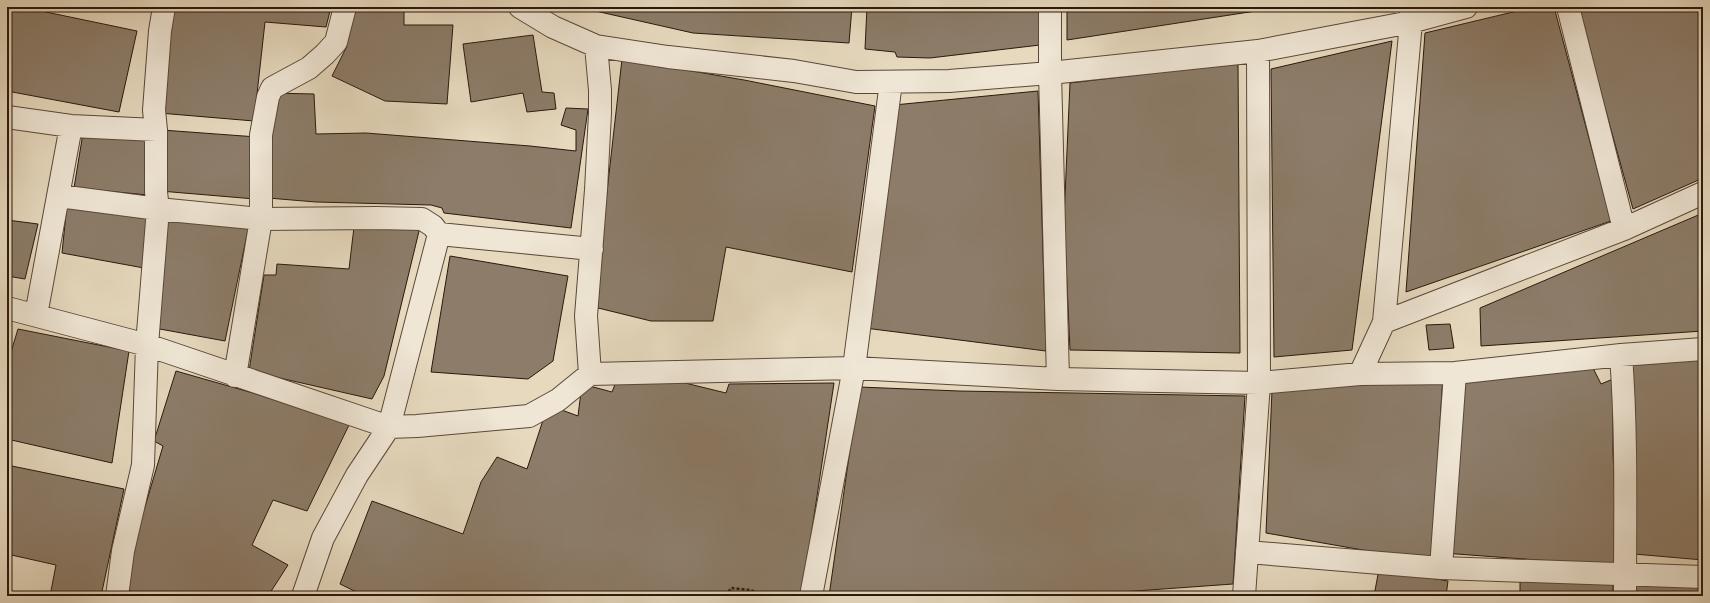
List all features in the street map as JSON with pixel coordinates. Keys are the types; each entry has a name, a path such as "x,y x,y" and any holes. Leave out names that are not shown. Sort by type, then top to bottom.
{"street":[{"path":"116,596 123,551 143,465 147,345 158,209 156,192 155,102 160,31 164,7"},
{"path":"235,376 261,219 262,135 268,97 272,88 309,68 336,42 345,7"},
{"path":"520,7 553,27 596,46 668,57 794,71 856,82 891,82 949,81 1050,73 1258,51 1411,14 1466,7"},
{"path":"1050,7 1050,73 1058,380"},
{"path":"1568,7 1624,229"},
{"path":"1360,374 1384,322 1411,14"},
{"path":"590,374 586,316 592,249 600,113 600,90 596,46"},
{"path":"1244,596 1259,383 1258,51"},
{"path":"811,596 854,368 891,82"},
{"path":"7,117 71,126 156,130"},
{"path":"36,316 71,126"},
{"path":"1384,322 1624,229 1703,192"},
{"path":"58,196 158,209 261,219 377,218 422,220 433,226 439,234 592,249"},
{"path":"303,596 323,538 357,475 389,427 439,234"},
{"path":"7,309 147,345 389,427 529,416 558,400 590,374 854,368 1058,380 1259,383 1360,374 1455,373 1621,355 1703,349"},
{"path":"1621,355 1625,423 1625,585"},
{"path":"1441,568 1455,373"},
{"path":"1247,552 1625,585 1703,577"}],"path":[{"path":"726,596 731,588 750,590 769,596"}],"building":[{"path":"7,7 22,7 137,31 119,112 7,91"},
{"path":"173,7 331,7 326,27 265,22 254,121 159,113"},
{"path":"349,7 404,7 404,25 453,25 447,104 385,101 332,76 347,46 340,43"},
{"path":"586,7 852,7 849,43 693,33 591,10"},
{"path":"867,7 1040,7 1040,45 930,58 897,57 895,52 865,49"},
{"path":"1067,7 1282,7 1067,40"},
{"path":"1534,7 1554,7 1611,221 1406,292 1425,33"},
{"path":"1577,7 1703,7 1703,178 1633,209"},
{"path":"533,35 542,92 554,93 556,109 527,112 523,93 471,102 463,44"},
{"path":"1392,41 1352,350 1274,357 1271,69"},
{"path":"622,59 744,80 875,106 852,272 726,247 713,321 651,321 594,307"},
{"path":"1238,63 1240,353 1070,350 1064,219 1070,83"},
{"path":"1038,91 1046,351 865,328 894,105"},
{"path":"270,93 314,94 316,134 366,133 576,151 576,130 561,125 566,108 588,109 571,228 444,213 442,208 431,205 316,202 268,198"},
{"path":"162,130 257,137 255,199 160,191"},
{"path":"83,133 152,137 148,195 74,188"},
{"path":"67,204 150,212 144,268 62,253"},
{"path":"1703,213 1703,331 1481,346 1480,308"},
{"path":"173,215 250,220 225,341 149,327 165,223"},
{"path":"7,220 38,224 25,279 7,276"},
{"path":"354,227 420,227 384,376 372,399 249,371 264,275 276,275 277,264 349,269"},
{"path":"450,256 568,276 553,361 528,379 431,372"},
{"path":"1450,324 1454,348 1429,350 1426,325"},
{"path":"18,329 129,351 112,463 7,439 7,365"},
{"path":"1703,356 1703,560 1634,554 1628,363"},
{"path":"1592,366 1601,384 1613,379 1613,453 1618,566 1443,553 1462,374"},
{"path":"176,371 351,421 307,511 273,500 252,545 288,565 268,596 247,596 240,593 240,596 147,596 121,588 163,446 154,441"},
{"path":"1443,376 1431,562 1266,533 1272,390"},
{"path":"616,382 681,382 726,393 729,384 834,383 802,596 365,596 340,584 372,501 463,534 481,482 497,457 527,469 548,405 578,416 582,384 612,392"},
{"path":"859,387 959,391 1245,396 1233,584 1065,596 829,596"},
{"path":"7,465 124,489 101,596 50,596 56,565 7,554"},
{"path":"1379,569 1448,581 1446,596 1374,596"},
{"path":"1520,575 1613,577 1613,596 1520,596"},
{"path":"1634,579 1703,584 1703,596 1633,596"}]}
